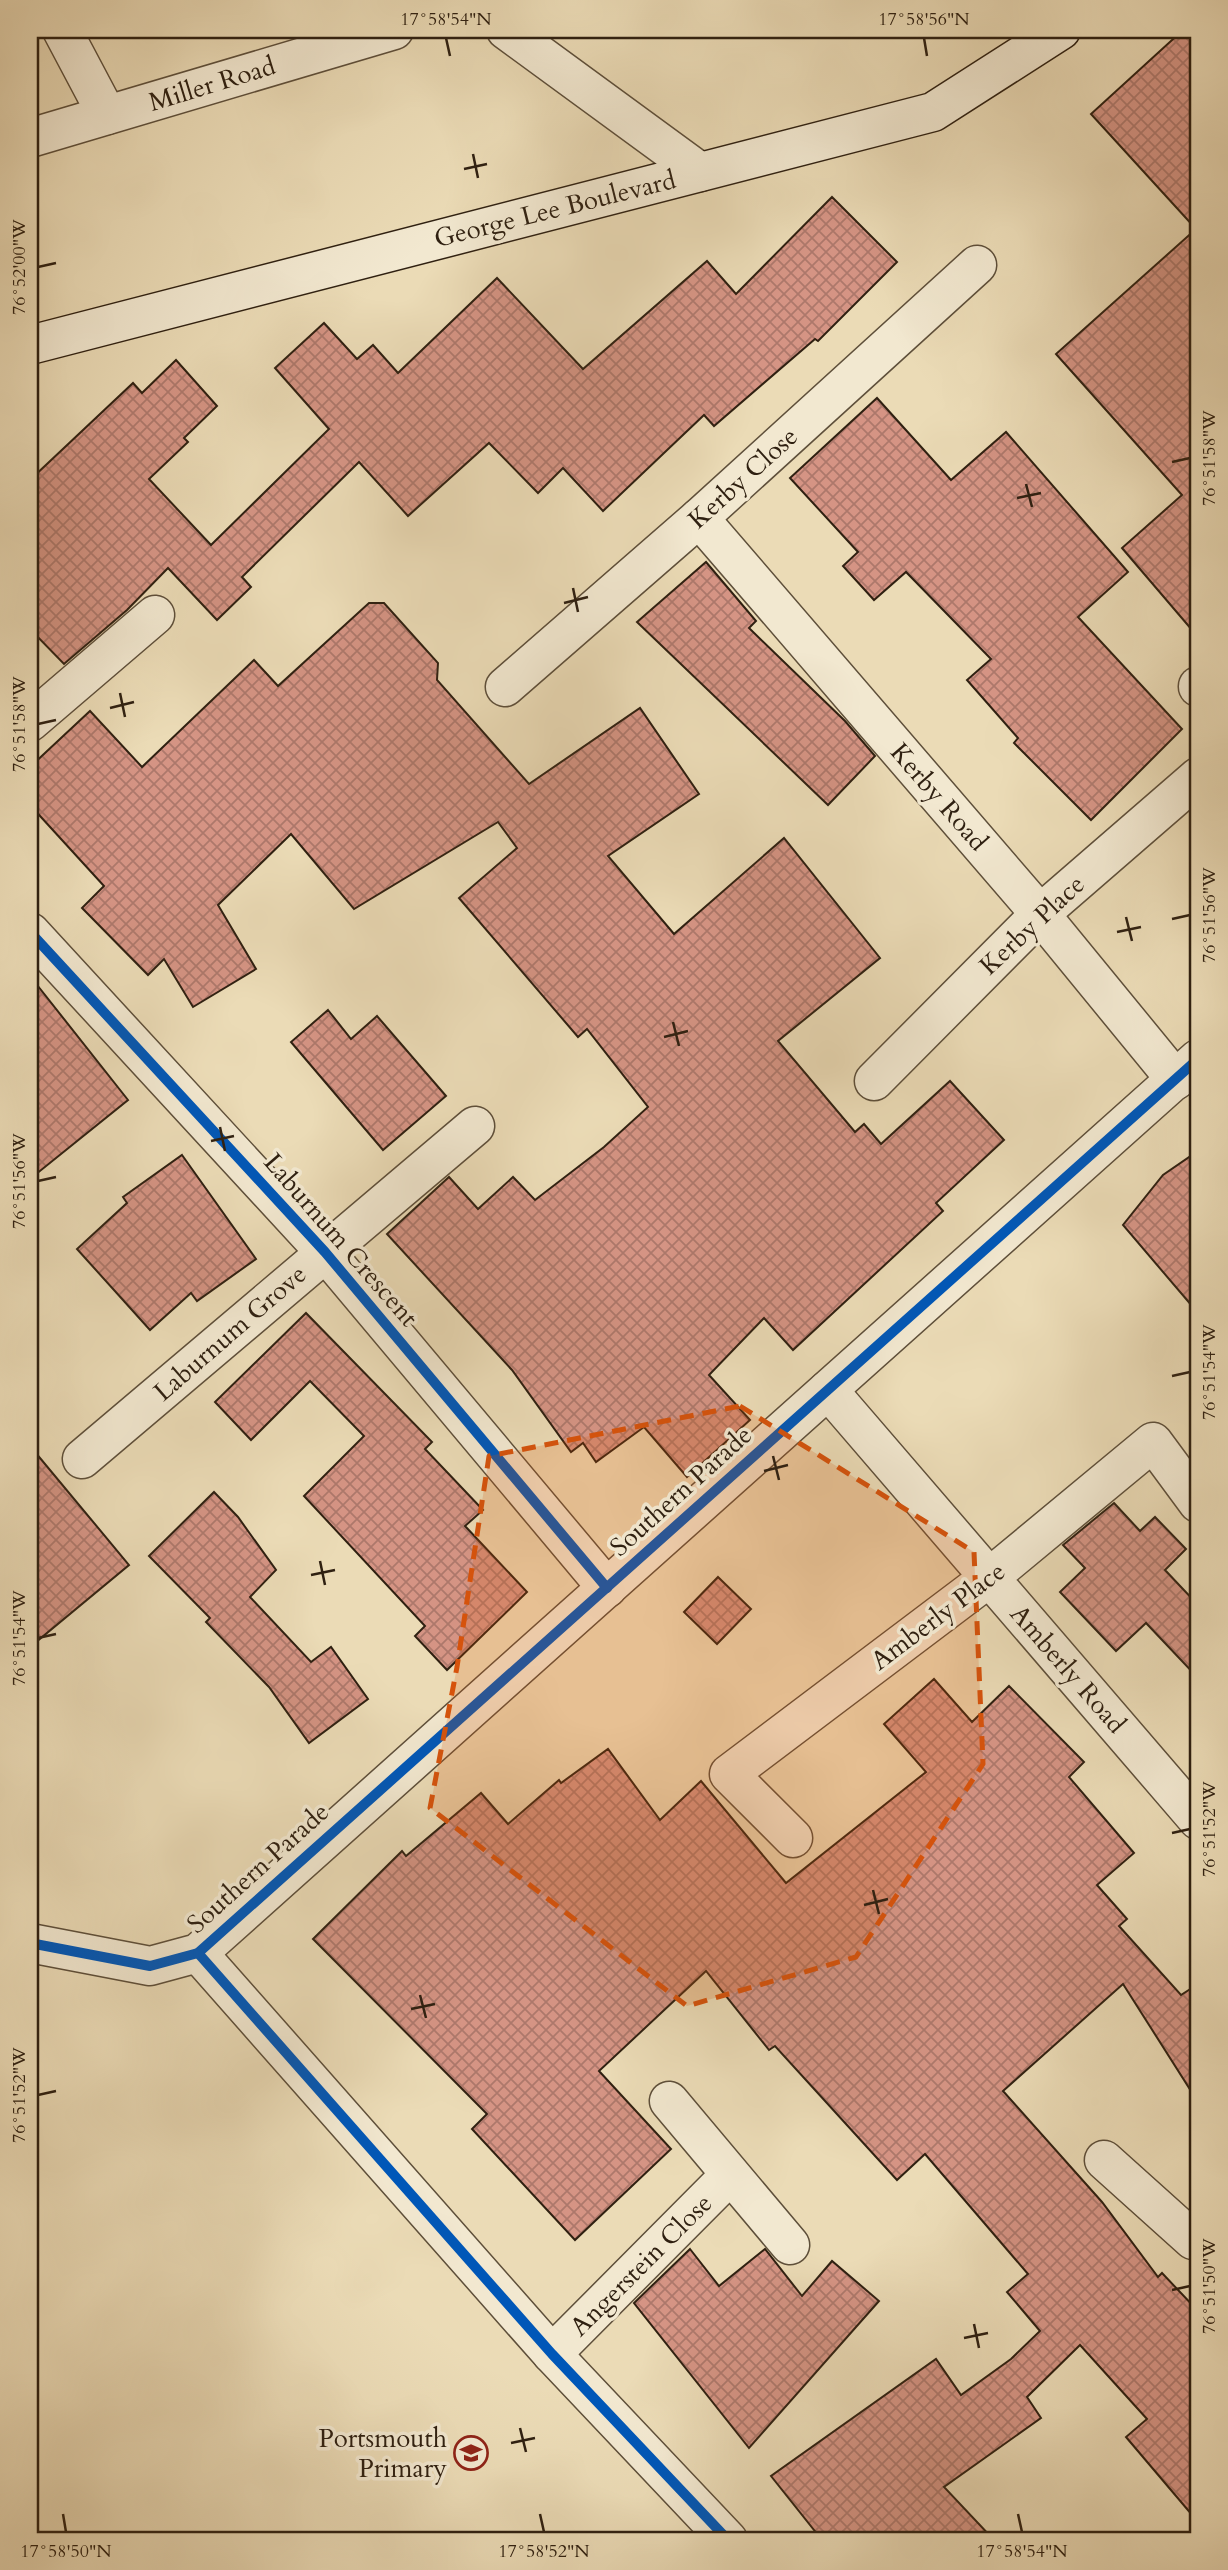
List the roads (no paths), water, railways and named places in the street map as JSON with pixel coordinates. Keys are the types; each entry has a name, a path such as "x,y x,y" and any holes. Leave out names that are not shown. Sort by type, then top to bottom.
{"street":[{"path":"62,30 107,115"},
{"name":"Miller Road","path":"30,138 394,30"},
{"path":"506,30 700,172"},
{"name":"George Lee Boulevard","path":"30,345 933,112 1061,30"},
{"name":"Kerby Close","path":"505,687 699,518 977,265"},
{"name":"Kerby Road","path":"699,518 1040,914 1187,1070"},
{"path":"30,722 155,615"},
{"name":"Kerby Place","path":"873,1081 1040,914 1198,777"},
{"name":"Laburnum Crescent","path":"30,932 325,1252 607,1588"},
{"name":"Southern Parade","path":"30,1943 150,1966 198,1953 1187,1070"},
{"name":"Laburnum Grove","path":"82,1460 475,1126"},
{"name":"Amberly Road","path":"828,1390 1198,1820"},
{"name":"Amberly Place","path":"793,1838 729,1774 990,1577 1153,1442 1198,1503"},
{"path":"198,1953 552,2354 728,2540"},
{"name":"Angerstein Close","path":"669,2101 790,2245"},
{"path":"1104,2160 1193,2240 1198,2236"},
{"name":"Angerstein Close","path":"552,2354 730,2175"}],"place":[{"name":"Portsmouth Primary","path":"471,2453"}]}
